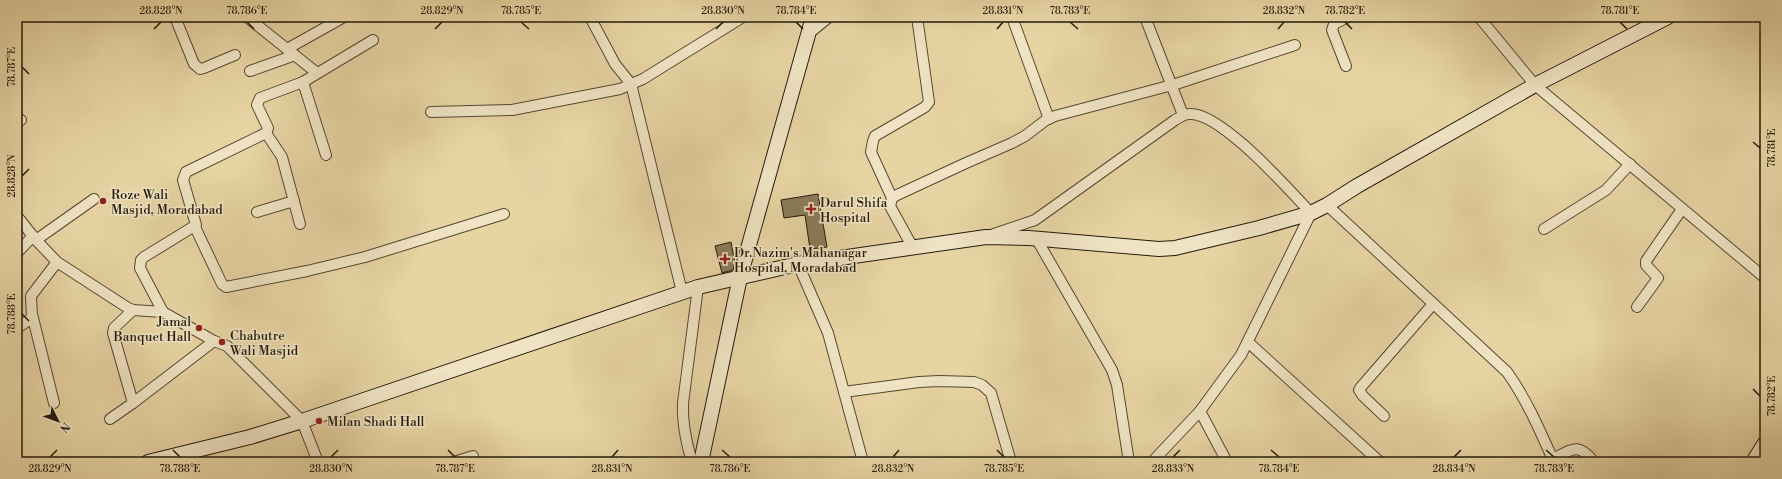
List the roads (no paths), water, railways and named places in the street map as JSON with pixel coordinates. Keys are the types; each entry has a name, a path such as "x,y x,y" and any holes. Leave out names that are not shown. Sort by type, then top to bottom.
{"street":[{"path":"175,17 194,64 200,69 235,55"},
{"path":"247,17 317,73"},
{"path":"250,71 291,52 344,17"},
{"path":"590,17 615,64 631,84 682,292"},
{"path":"431,112 512,110 606,92 631,84 743,17"},
{"path":"807,35 829,17"},
{"path":"913,248 890,206 892,198 871,152 876,136 925,107 929,102 917,17"},
{"path":"1012,17 1049,119"},
{"path":"1145,17 1183,115"},
{"path":"1346,66 1332,30 1334,24 1348,17"},
{"path":"1479,17 1535,85 1765,278"},
{"path":"148,462 250,437 302,421 698,287 798,264 844,256 913,248 986,237 1036,238 1159,249 1175,248 1260,228 1311,213 1327,205 1357,186 1535,85 1668,17"},
{"path":"701,462 740,277 807,35 810,18"},
{"path":"373,40 303,82 260,98 256,105 268,128 266,133 186,172 183,180 196,222 195,227 222,284 226,287 307,271 365,257 504,214"},
{"path":"892,198 1012,143 1049,119 1149,90 1172,85 1295,45"},
{"path":"303,82 326,155"},
{"path":"986,237 1035,220 1183,115 1190,114 1202,116 1218,124 1257,158 1311,213"},
{"path":"266,133 282,157 300,224"},
{"path":"1544,229 1606,190 1630,164"},
{"path":"17,253 35,238 94,199"},
{"path":"257,212 294,201"},
{"path":"1327,205 1507,372 1520,390 1531,410 1554,460 1575,448 1585,451 1594,462"},
{"path":"1637,307 1658,278 1646,265 1646,261 1682,208"},
{"path":"1152,462 1200,411 1242,354 1311,213"},
{"path":"18,219 57,262 133,310 163,312 214,341 227,346 302,421 318,462"},
{"path":"163,312 140,268 141,260 195,227"},
{"path":"1036,238 1112,370 1117,385 1129,462"},
{"path":"54,404 30,300 33,292 57,262"},
{"path":"798,264 828,333 863,462"},
{"path":"692,462 685,441 682,421 698,287"},
{"path":"1384,416 1363,396 1359,390 1433,304"},
{"path":"133,310 114,328 113,333 133,403"},
{"path":"17,328 30,321 32,314"},
{"path":"110,419 214,341"},
{"path":"1248,342 1380,462"},
{"path":"844,392 919,382 974,382 982,385 991,393 1011,462"},
{"path":"1200,411 1227,462"},
{"path":"1753,462 1765,443"},
{"path":"454,462 473,456"}],"place":[{"name":"Roze Wali Masjid, Moradabad","path":"103,201"},
{"name":"Darul Shifa Hospital","path":"811,209"},
{"name":"Dr.Nazim's Mahanagar Hospital, Moradabad","path":"725,259"},
{"name":"Jamal Banquet Hall","path":"199,328"},
{"name":"Chabutre Wali Masjid","path":"222,342"},
{"name":"Milan Shadi Hall","path":"319,421"}]}
